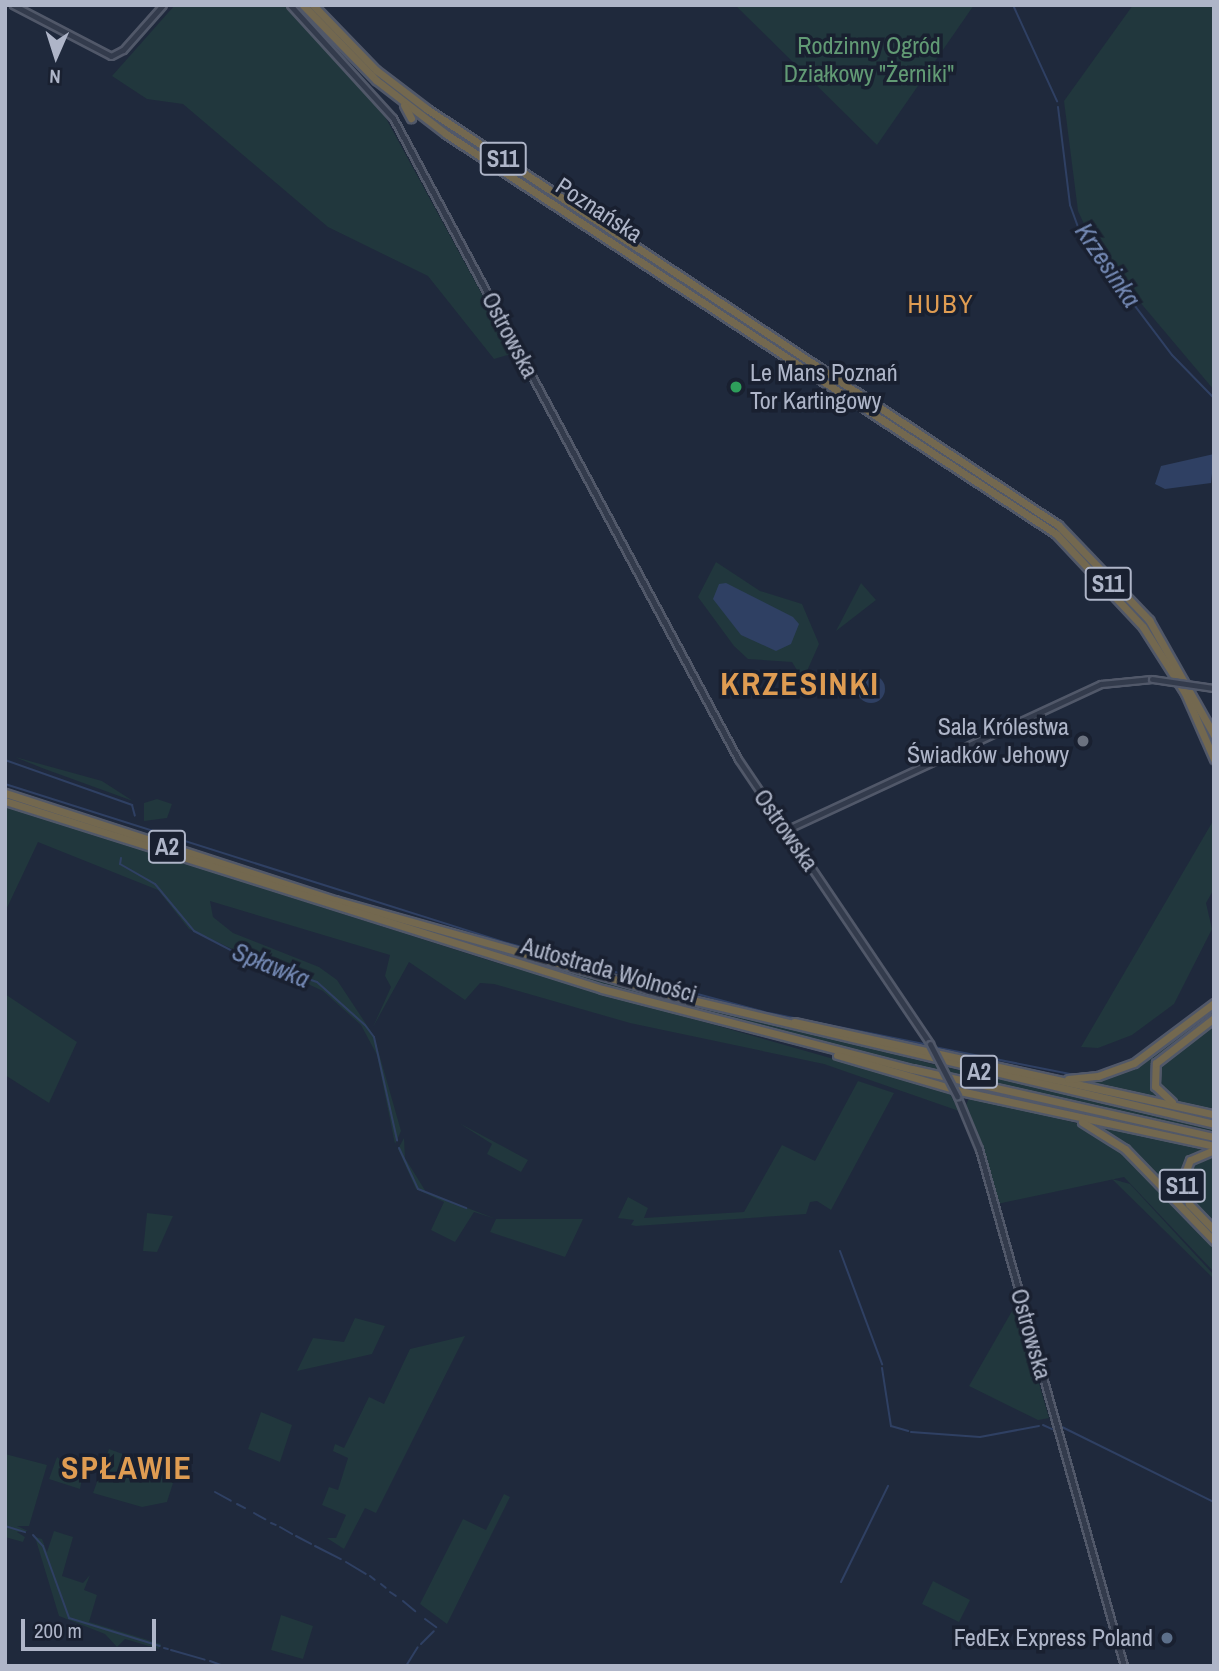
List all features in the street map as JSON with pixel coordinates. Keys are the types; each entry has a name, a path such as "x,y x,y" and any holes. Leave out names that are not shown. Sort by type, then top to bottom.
{"highway":[{"name":"Poznańska","path":"303,5 399,99 506,173 997,491 1082,557 1159,650 1214,759"},
{"name":"Poznańska","path":"313,5 404,93 997,480 1074,538 1152,624 1214,735"},
{"path":"399,99 411,118"},
{"path":"483,166 506,173"},
{"name":"Autostrada Wolności","path":"5,793 345,903 745,1014 1214,1124"},
{"name":"Autostrada Wolności","path":"5,802 534,969 807,1043 1214,1137"},
{"path":"1043,1076 1086,1078 1126,1067 1214,1003"},
{"path":"745,1014 861,1034 1214,1114"},
{"path":"1182,1107 1158,1092 1155,1065 1214,1018"},
{"path":"807,1043 929,1083 1214,1148"},
{"path":"1055,1113 1117,1142 1214,1241"},
{"name":"S11","path":"1214,1148 1190,1160 1182,1184 1189,1204 1214,1230"}],"street":[{"path":"13,5 111,56 123,50 163,5"},
{"name":"Ostrowska","path":"290,5 393,118 732,749 930,1044 957,1096 976,1142 1124,1666"},
{"path":"786,830 1101,684 1152,679 1214,688"}],"green space":[{"path":"175,5 284,5 383,113 514,353 494,359 428,276 328,227 183,104 147,99 112,76"},
{"name":"Rodzinny Ogród Działkowy \"Żerniki\"","path":"735,5 974,5 877,145"},
{"path":"1133,5 1214,5 1214,390 1096,250 1078,211 1064,101"},
{"path":"716,562 760,591 802,604 819,644 807,671 800,675 792,662 748,659 734,646 698,597"},
{"path":"861,583 876,600 836,631"},
{"path":"15,757 102,781 133,801 42,768"},
{"path":"5,796 369,914 936,1065 940,1073 539,968 253,880"},
{"path":"157,799 172,804 167,818 144,821 144,803"},
{"path":"5,806 491,961 949,1092 959,1111 824,1064 630,1023 494,984 480,983 465,1000 409,962 373,1027 391,987 385,976 390,955 210,901 213,917 233,933 319,967 337,980 374,1036 401,1131 395,1144 377,1055 361,1025 323,991 189,929 158,890 38,842 5,912"},
{"path":"1213,821 1214,889 1206,903 1212,929 1174,1004 1132,1035 1098,1048 1081,1047"},
{"path":"5,994 77,1042 49,1103 5,1075"},
{"path":"1214,1006 1214,1016 1154,1062 1151,1081 1162,1101 1069,1080 1135,1065"},
{"path":"1214,1022 1214,1111 1171,1101 1157,1085 1158,1064"},
{"path":"946,1067 1214,1127 1214,1134 950,1075"},
{"path":"858,1081 894,1093 831,1210 817,1201 810,1202 806,1214 636,1226 631,1225 634,1220 618,1218 628,1197 648,1208 644,1218 744,1212 782,1145 815,1161"},
{"path":"959,1093 1084,1125 1128,1155 1214,1244 1214,1272 1124,1177 997,1204 966,1105 969,1098"},
{"path":"459,1123 528,1160 521,1172 487,1154 492,1144"},
{"path":"1092,1124 1204,1147 1184,1163 1179,1184 1186,1204 1214,1238 1131,1152"},
{"path":"404,1138 405,1158 426,1192 496,1219 474,1212 455,1242 431,1230 444,1202 416,1189 398,1149"},
{"path":"1214,1152 1214,1227 1192,1204 1184,1184 1189,1164"},
{"path":"1112,1179 1130,1184 1214,1275 1214,1279"},
{"path":"147,1213 173,1216 157,1252 143,1251"},
{"path":"496,1219 583,1219 565,1257 490,1232"},
{"path":"1016,1304 1049,1418 1038,1420 969,1386"},
{"path":"355,1318 385,1326 372,1354 297,1371 313,1338 344,1342"},
{"path":"465,1336 376,1513 365,1508 344,1549 327,1538 336,1538 346,1515 322,1505 329,1487 338,1490 348,1458 333,1451 335,1444 344,1448 369,1397 384,1404 410,1349"},
{"path":"261,1412 292,1425 280,1462 248,1449"},
{"path":"109,1449 169,1471 173,1483 167,1502 142,1507 93,1493"},
{"path":"5,1454 47,1465 29,1526 17,1526 28,1531 17,1532 25,1537 23,1542 5,1537"},
{"path":"86,1456 80,1489 49,1479 57,1457 69,1466"},
{"path":"504,1494 510,1497 447,1624 420,1604 463,1519 486,1530"},
{"path":"54,1531 73,1537 62,1576 83,1583 90,1575 84,1590 97,1595 89,1622 161,1644 159,1649 125,1639 117,1647 105,1634 59,1616 35,1537 42,1539 47,1552"},
{"path":"933,1581 970,1600 959,1622 922,1604"},
{"path":"281,1615 313,1626 303,1659 271,1650"}],"water":[{"path":"1214,454 1211,483 1165,489 1155,484 1161,466"},
{"path":"726,583 793,617 799,624 791,644 776,651 741,635 713,599 719,584"},
{"path":"871,675 881,679 885,689 881,699 871,703 861,699 857,689 861,679"}],"waterway":[{"name":"Krzesinka","path":"1013,5 1057,101"},
{"name":"Krzesinka","path":"1058,107 1070,205 1080,233 1172,355 1214,398"},
{"name":"Spławka","path":"5,760 132,805 135,816"},
{"path":"5,784 507,943 769,1013 929,1045"},
{"name":"Spławka","path":"121,858 120,864 155,884 194,931 244,957 317,982 365,1025 374,1037 397,1140"},
{"path":"934,1047 1076,1075"},
{"path":"1140,1063 1157,1052"},
{"path":"1152,1064 1151,1084 1159,1098"},
{"path":"1105,1077 1132,1067"},
{"name":"Spławka","path":"399,1148 418,1189 466,1208"},
{"path":"840,1251 882,1364"},
{"path":"882,1368 891,1426 908,1431"},
{"path":"1043,1425 1052,1429"},
{"path":"911,1432 980,1437 1039,1426"},
{"path":"1062,1427 1214,1502"},
{"path":"841,1582 888,1486"},
{"path":"215,1492 231,1501"},
{"path":"237,1504 245,1508"},
{"path":"254,1513 265,1519"},
{"path":"271,1523 276,1525"},
{"path":"5,1526 25,1532"},
{"path":"280,1527 292,1534"},
{"path":"33,1535 43,1546 69,1618 160,1646"},
{"path":"296,1536 311,1544"},
{"path":"315,1546 341,1559"},
{"path":"346,1562 366,1574"},
{"path":"370,1576 375,1580"},
{"path":"381,1584 386,1588"},
{"path":"390,1592 396,1596"},
{"path":"403,1601 415,1611"},
{"path":"425,1619 436,1627"},
{"path":"421,1644 434,1631"},
{"path":"406,1666 418,1647"},
{"path":"164,1648 168,1649"},
{"path":"171,1650 205,1660"},
{"path":"210,1661 224,1666"}],"place":[{"name":"Le Mans Poznań Tor Kartingowy","path":"736,387"},
{"name":"Sala Królestwa Świadków Jehowy","path":"1083,741"},
{"name":"FedEx Express Poland","path":"1167,1638"}],"district":[{"name":"HUBY","path":"941,304"},
{"name":"KRZESINKI","path":"800,684"},
{"name":"SPŁAWIE","path":"127,1468"}]}
